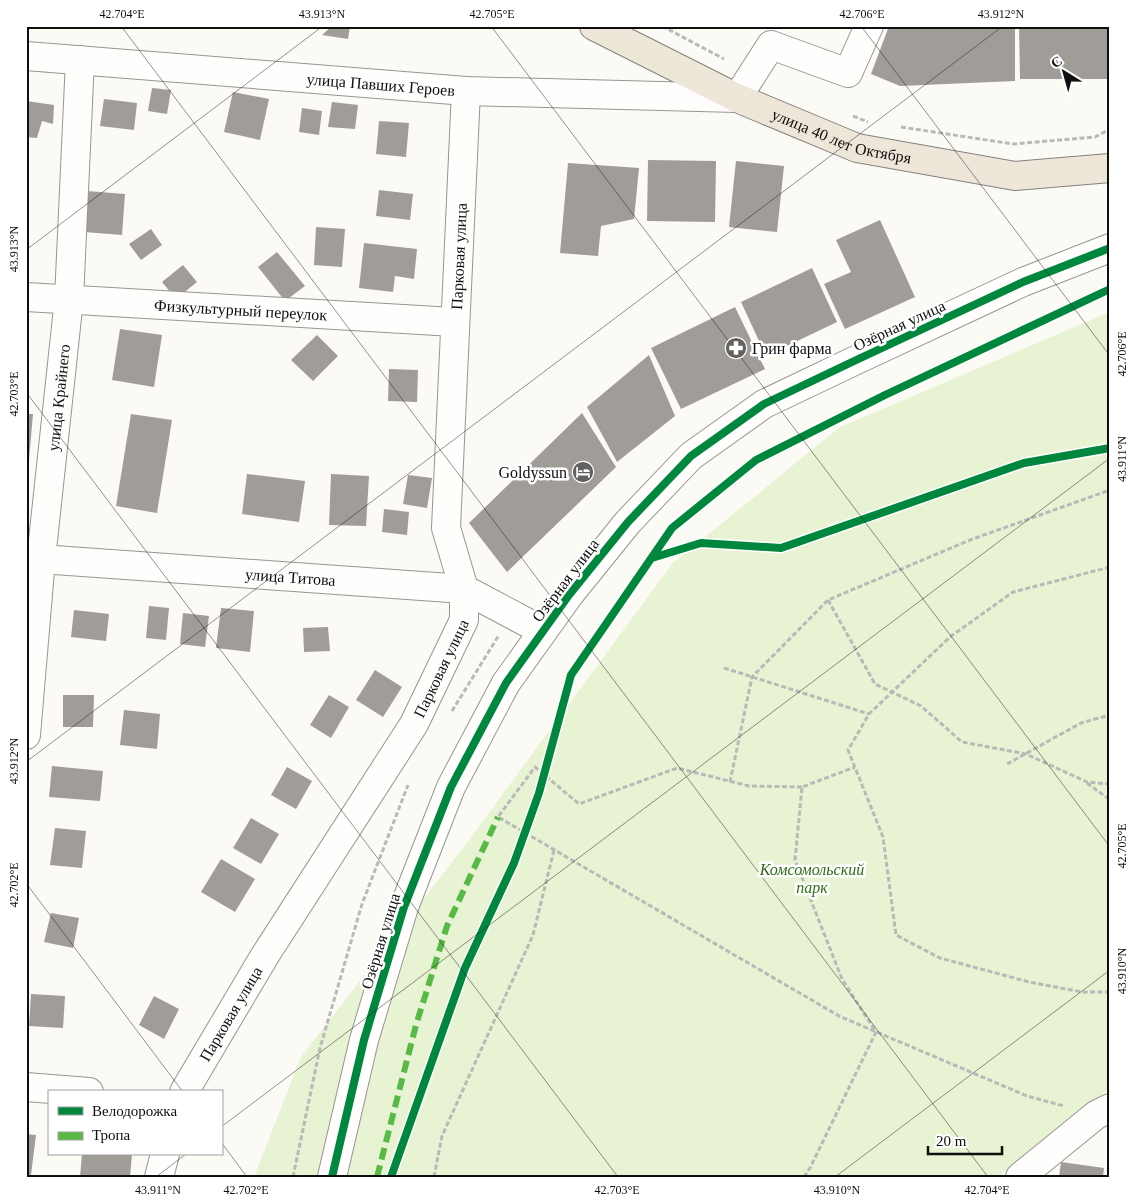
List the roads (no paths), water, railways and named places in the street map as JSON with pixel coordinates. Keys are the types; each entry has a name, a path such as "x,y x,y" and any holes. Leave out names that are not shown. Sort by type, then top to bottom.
{"main road":[{"name":"улица 40 лет Октября","path":"594,26 737,98 857,148 1015,176 1110,168"}],"street":[{"path":"737,98 772,44 848,73 868,26"},
{"name":"улица Павших Героев","path":"26,56 466,91 737,98"},
{"name":"улица Крайнего","path":"26,735 34,559 69,299 80,60"},
{"name":"Парковая улица","path":"185,1090 264,956 414,724 464,620 464,589 446,528 466,91"},
{"name":"Озёрная улица","path":"332,1177 364,1040 404,906 451,787 506,683 569,595 628,522 691,456 764,404 1023,282 1110,248"},
{"name":"Физкультурный переулок","path":"26,296 454,322"},
{"name":"улица Титова","path":"34,559 464,589 543,631"},
{"path":"26,1086 68,1090"},
{"path":"1020,1177 1103,1111"},
{"path":"159,1177 164,1156"}],"place":[{"name":"Грин фарма","path":"736,348"},
{"name":"Goldyssun","path":"583,472"}],"park label":[{"name":"Комсомольский парк","path":"812,878"}]}
